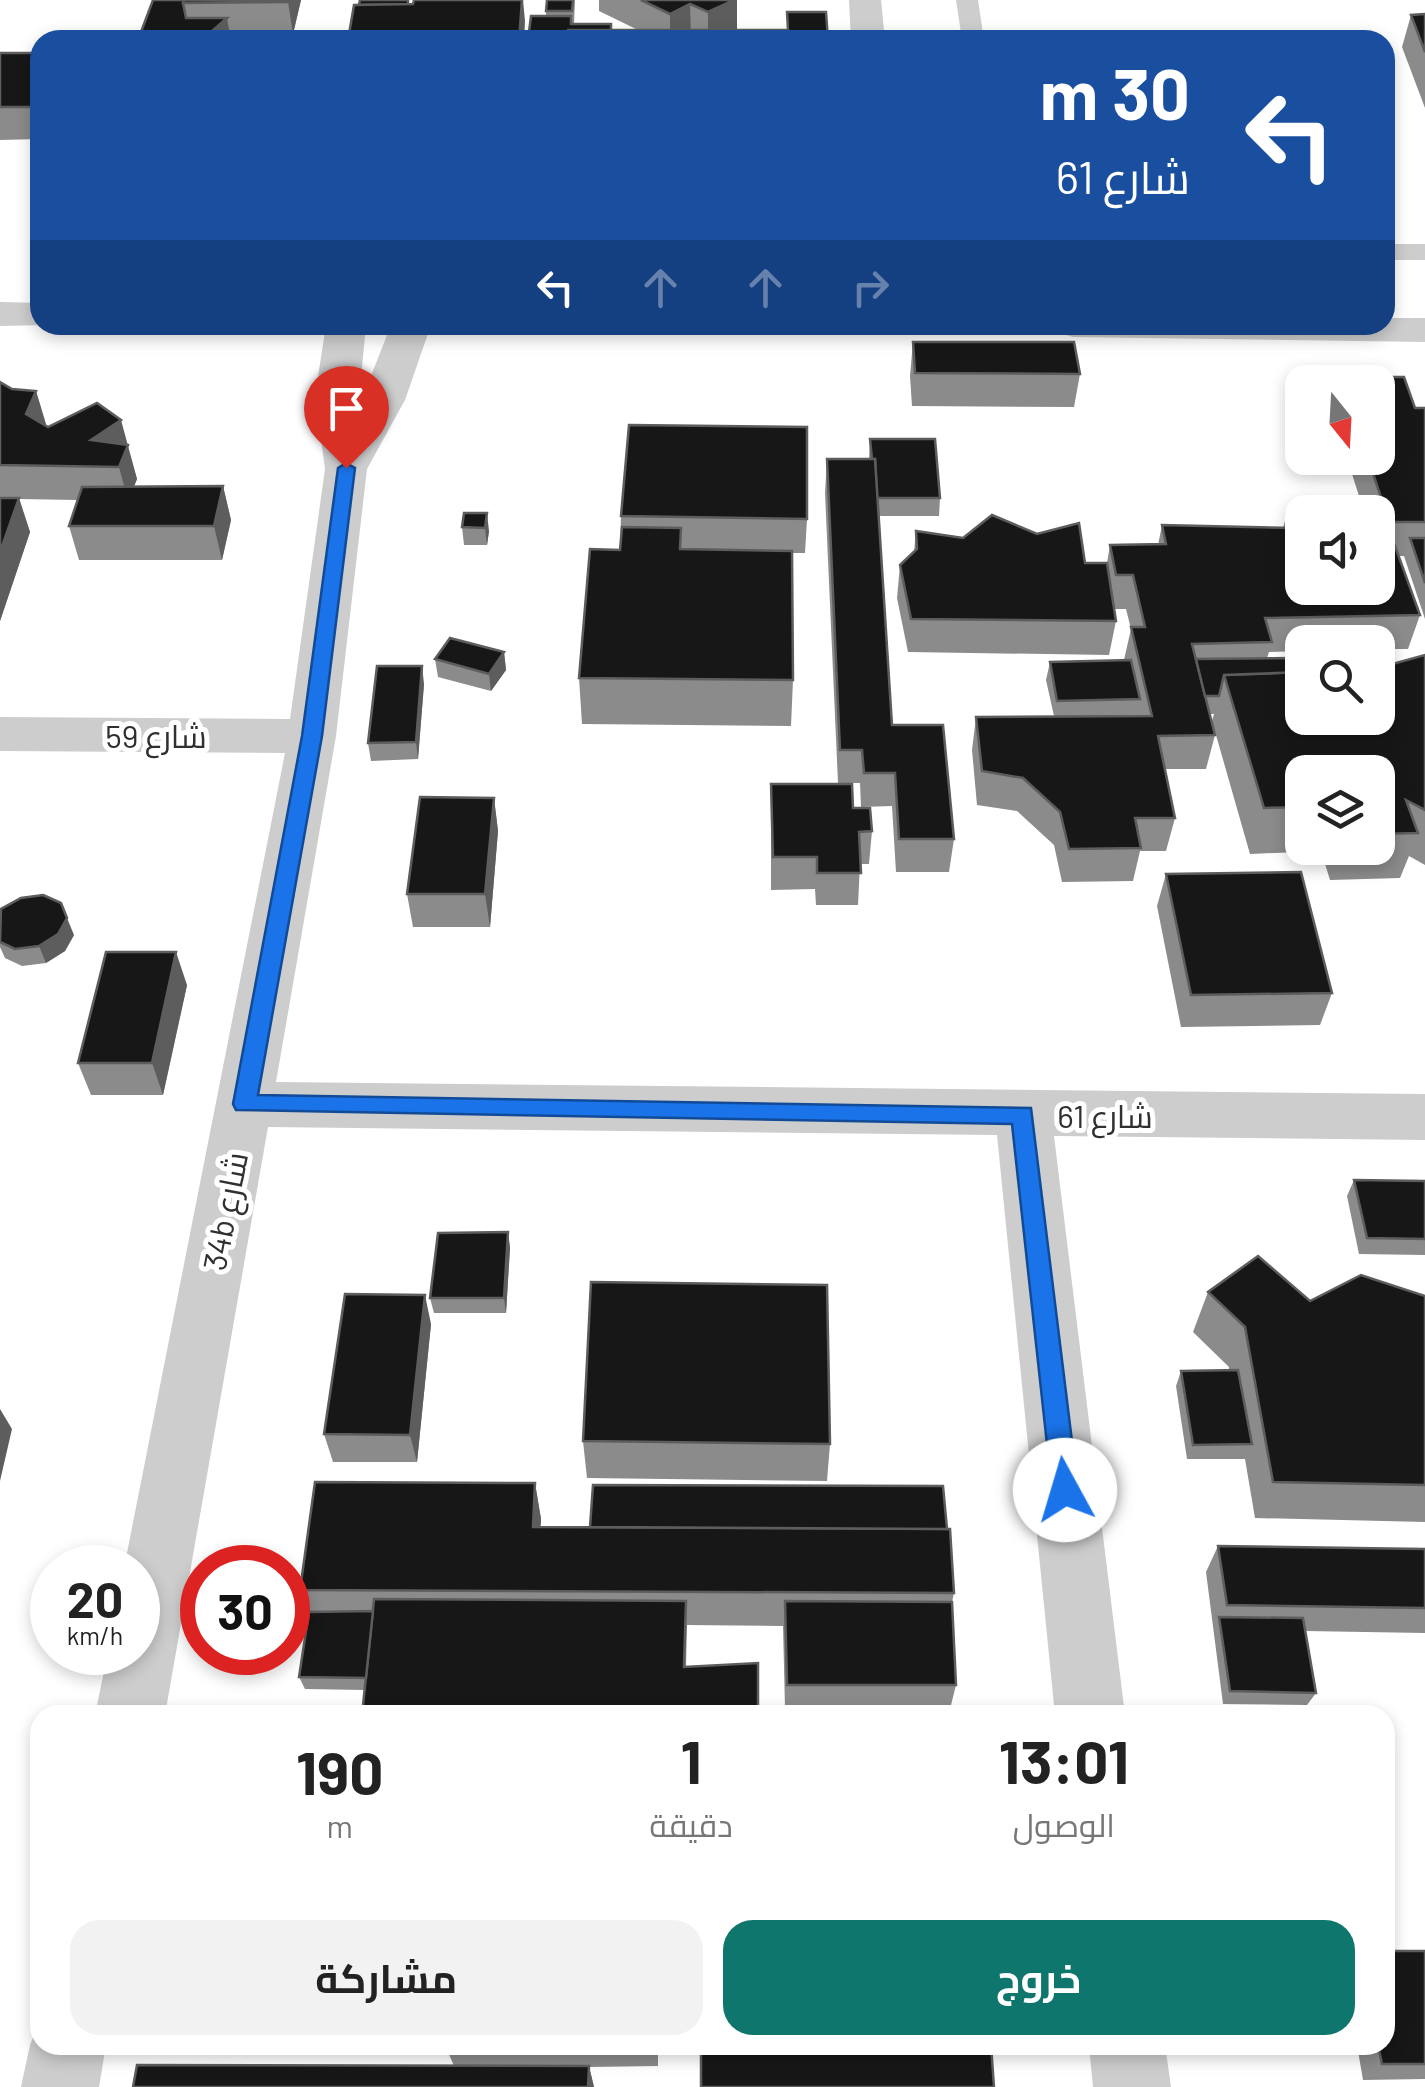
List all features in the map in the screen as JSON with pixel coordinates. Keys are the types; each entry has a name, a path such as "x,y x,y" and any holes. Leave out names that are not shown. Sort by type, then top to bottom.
{"street":[{"path":"865,0 867,30"},
{"path":"0,314 30,315"},
{"path":"1395,329 1425,330"},
{"name":"34b شارع","path":"132,1705 312,736 346,468 336,396 345,335"},
{"name":"34b شارع","path":"346,468 384,400 407,335"},
{"name":"شارع 59","path":"0,734 312,736"},
{"name":"شارع 61","path":"244,1104 1425,1117"},
{"path":"1023,1115 1089,1705"},
{"path":"60,2087 66,2055"},
{"path":"1128,2055 1132,2087"}],"lane":[{"path":"968,0 972,30"},
{"path":"1395,252 1425,252"}],"building":[{"path":"153,0 184,0 186,18 227,18 213,30 142,30"},
{"path":"288,0 288,2 183,3"},
{"path":"360,0 408,0 408,4 359,5"},
{"path":"414,0 522,0 520,30 350,30 354,5 413,4"},
{"path":"547,0 573,0 572,11 546,11"},
{"path":"641,0 734,0 708,12 690,4 670,14"},
{"path":"787,12 826,12 827,30 788,30"},
{"path":"1425,14 1425,52 1411,15"},
{"path":"531,16 571,16 571,24 611,24 611,30 529,30"},
{"path":"0,53 30,53 30,107 0,107"},
{"path":"913,342 1074,342 1080,374 915,373"},
{"path":"1395,377 1404,377 1415,408 1425,408 1425,522 1395,522 1395,495 1380,495 1374,475 1395,475"},
{"path":"0,382 12,389 36,391 26,414 48,427 97,403 121,420 91,440 128,445 119,467 0,465"},
{"path":"629,425 807,427 807,519 621,516"},
{"path":"870,439 935,439 940,498 877,498"},
{"path":"827,459 875,459 892,725 943,725 954,839 899,839 895,773 864,773 862,750 840,750"},
{"path":"223,486 214,526 69,526 82,487"},
{"path":"0,498 19,498 0,552"},
{"path":"464,513 487,513 485,528 462,527"},
{"path":"992,515 1037,534 1079,523 1085,563 1107,563 1116,621 911,619 900,565 917,549 916,531 963,538"},
{"path":"1162,525 1285,528 1285,605 1395,605 1395,546 1420,615 1265,618 1272,642 1192,644 1215,735 1158,736 1175,818 1135,818 1141,848 1069,849 1060,812 1023,778 982,771 976,717 1152,716 1131,627 1145,627 1133,575 1116,575 1110,545 1166,544"},
{"path":"622,527 681,528 680,549 792,551 793,680 579,678 590,549 620,550"},
{"path":"1410,538 1425,538 1425,583"},
{"path":"450,638 504,652 489,674 435,659"},
{"path":"1425,655 1425,810 1406,800 1418,833 1395,834 1395,755 1285,755 1285,807 1264,808 1224,675 1285,673 1285,735 1395,735 1395,663"},
{"path":"1285,658 1285,673 1224,675 1219,696 1205,696 1196,659"},
{"path":"1131,660 1140,699 1057,701 1050,662"},
{"path":"377,666 422,666 416,742 368,743"},
{"path":"771,784 852,784 853,808 870,808 872,831 859,832 861,873 817,873 817,857 773,857"},
{"path":"420,797 494,798 485,894 407,894"},
{"path":"1301,872 1332,993 1191,995 1166,874"},
{"path":"43,895 61,903 67,918 58,934 39,946 15,949 0,942 1,909 21,898"},
{"path":"106,952 176,952 152,1063 78,1063"},
{"path":"1354,1180 1425,1181 1425,1239 1367,1238"},
{"path":"508,1232 504,1298 430,1298 438,1233"},
{"path":"1258,1256 1310,1301 1361,1275 1425,1296 1425,1485 1273,1482 1245,1327 1208,1292"},
{"path":"591,1282 827,1285 830,1444 583,1441"},
{"path":"345,1294 425,1295 410,1435 324,1434"},
{"path":"1238,1370 1252,1444 1193,1445 1181,1371"},
{"path":"315,1482 535,1483 533,1527 950,1529 954,1593 310,1590 310,1545 306,1545"},
{"path":"593,1485 943,1486 947,1529 590,1527"},
{"path":"1218,1546 1425,1549 1425,1608 1227,1605"},
{"path":"374,1599 686,1601 684,1667 758,1663 758,1705 363,1705"},
{"path":"785,1601 952,1602 956,1685 787,1685"},
{"path":"373,1611 366,1678 299,1677 310,1675 310,1612"},
{"path":"1219,1617 1303,1618 1316,1693 1230,1691"},
{"path":"1395,1951 1425,1951 1425,2064 1382,2064 1380,2055 1395,2055"},
{"path":"701,2055 992,2055 994,2087 701,2087"},
{"path":"137,2065 589,2066 588,2087 133,2087"}],"route":[{"path":"346,468 312,736 244,1104 1023,1115 1065,1490"}]}
